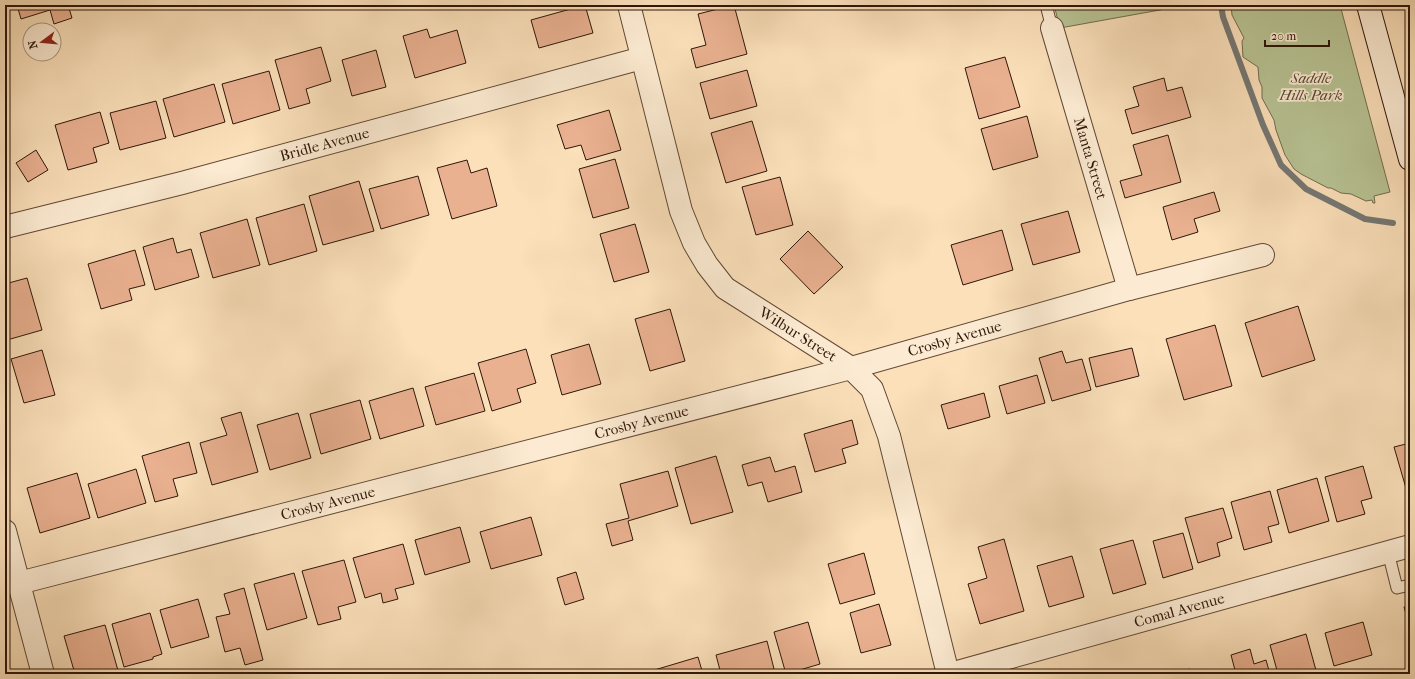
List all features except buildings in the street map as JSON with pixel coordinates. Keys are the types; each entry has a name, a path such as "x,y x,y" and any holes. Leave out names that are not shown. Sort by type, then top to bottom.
{"street":[{"name":"Wilbur Street","path":"630,5 681,212 694,243 707,266 725,288 851,368 872,389 889,436 949,674"},
{"path":"1368,5 1410,159"},
{"name":"Manta Street","path":"1052,28 1128,289"},
{"name":"Bridle Avenue","path":"5,227 182,183 642,58"},
{"name":"Crosby Avenue","path":"19,583 851,368 1128,289 1263,255"},
{"path":"5,530 9,563 19,583 43,674"},
{"name":"Comal Avenue","path":"949,674 1410,546"}],"lane":[{"path":"1046,5 1052,28"},
{"path":"1388,552 1397,588 1410,585"}],"green space":[{"path":"1054,5 1231,5 1182,6 1060,28"},
{"name":"Saddle Hills Park","path":"1231,5 1340,5 1390,192 1374,196 1375,203 1373,203 1372,200 1366,201 1351,194 1341,193 1328,188 1294,169 1285,155 1274,120 1262,98 1262,87 1259,80 1258,67 1243,57 1242,41 1244,38 1232,15"}],"waterway":[{"path":"1221,5 1223,17 1263,125 1281,165 1306,189 1365,219 1393,223"}]}
